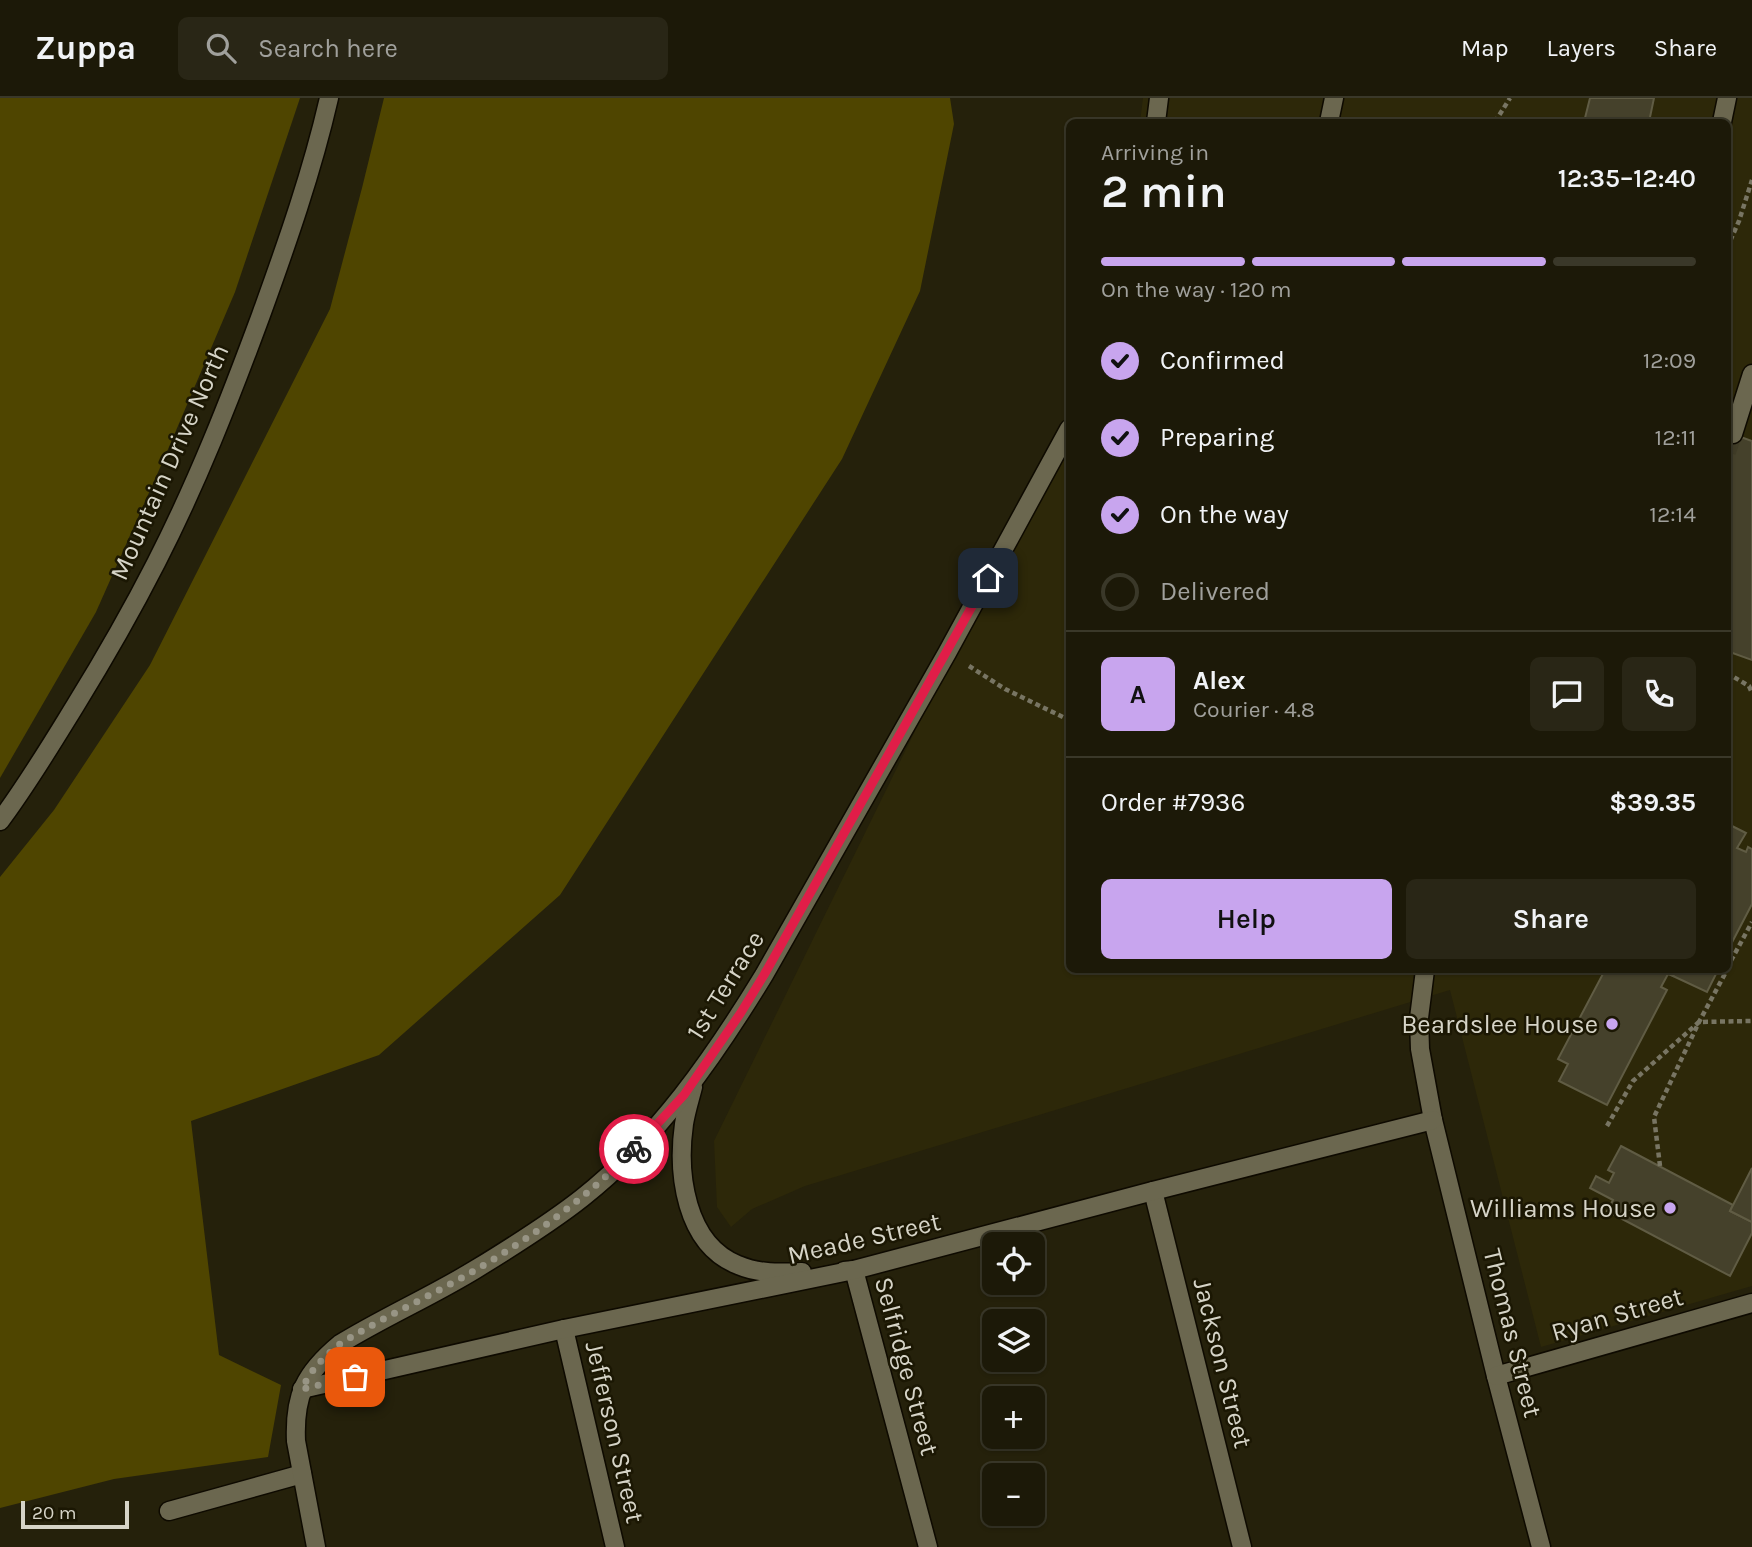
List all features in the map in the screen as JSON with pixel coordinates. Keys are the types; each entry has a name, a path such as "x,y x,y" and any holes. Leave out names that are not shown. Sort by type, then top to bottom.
{"street":[{"name":"Mountain Drive North","path":"0,821 50,748 108,652 157,562 194,482 224,413 290,235 319,141 329,98"},
{"path":"1156,119 1159,98"},
{"path":"1330,119 1334,98"},
{"path":"1723,119 1727,98"},
{"path":"1733,434 1752,374"},
{"name":"1st Terrace","path":"316,1547 296,1441 296,1410 310,1372 340,1344 474,1270 583,1197 636,1148 684,1095 764,975 951,646 1066,435"},
{"name":"Thomas Street","path":"1425,973 1419,1018 1420,1049 1433,1120 1541,1547"},
{"name":"Selfridge Street","path":"695,1080 684,1122 682,1164 688,1204 694,1219 712,1248 725,1259 756,1271 772,1273 854,1270 928,1547"},
{"name":"Meade Street","path":"302,1389 564,1329 854,1270 1433,1120"},
{"name":"Jackson Street","path":"1153,1191 1242,1547"},
{"name":"Ryan Street","path":"1496,1376 1752,1303"},
{"name":"Jefferson Street","path":"564,1329 615,1547"},
{"path":"169,1511 302,1474"}],"path":[{"path":"1497,119 1510,98"},
{"path":"1731,239 1752,180"},
{"path":"971,668 1005,689 1066,719"},
{"path":"1731,675 1750,684 1752,693"},
{"path":"1731,961 1752,922"},
{"path":"1660,1166 1654,1117 1725,973"},
{"path":"1607,1126 1633,1081 1699,1022 1752,1021"}],"shaded area":[{"path":"0,98 300,98 235,292 163,461 96,612 0,778"},
{"path":"384,98 950,98 954,124 920,291 842,459 560,895 379,1055 191,1121 219,1355 281,1385 268,1457 114,1479 0,1508 0,877 54,810 150,665 330,309"},
{"path":"1143,98 1752,98 1752,1286 1541,1347 1450,990 805,1186 752,1209 731,1227 717,1207 714,1141 1066,423 1066,973 1731,973 1731,119 1140,119"}],"building":[{"path":"1590,98 1654,98 1650,119 1585,119"},
{"path":"1731,433 1752,441 1752,660 1731,652"},
{"path":"1732,826 1746,833 1737,848 1746,852 1748,847 1752,849 1752,904 1731,944"},
{"name":"Beardslee House","path":"1603,973 1675,973 1673,976 1668,974 1661,987 1667,990 1607,1105 1559,1081 1568,1064 1558,1059"},
{"path":"1675,973 1716,973 1707,992 1673,976"},
{"name":"Williams House","path":"1621,1146 1733,1205 1730,1211 1752,1222 1752,1233 1730,1276 1607,1211 1613,1200 1590,1188 1596,1176 1609,1183 1614,1173 1608,1170"},
{"path":"1752,1168 1752,1222 1730,1211"}],"tunnel":[{"path":"1731,440 1733,434"}],"way so far":[{"path":"355,1377 302,1389 310,1372 340,1344 510,1248 583,1197 634,1149"}],"place":[{"name":"Beardslee House","path":"1612,1024"},
{"name":"Williams House","path":"1670,1208"}],"route":[{"path":"634,1149 684,1095 740,1014 988,578"}]}
